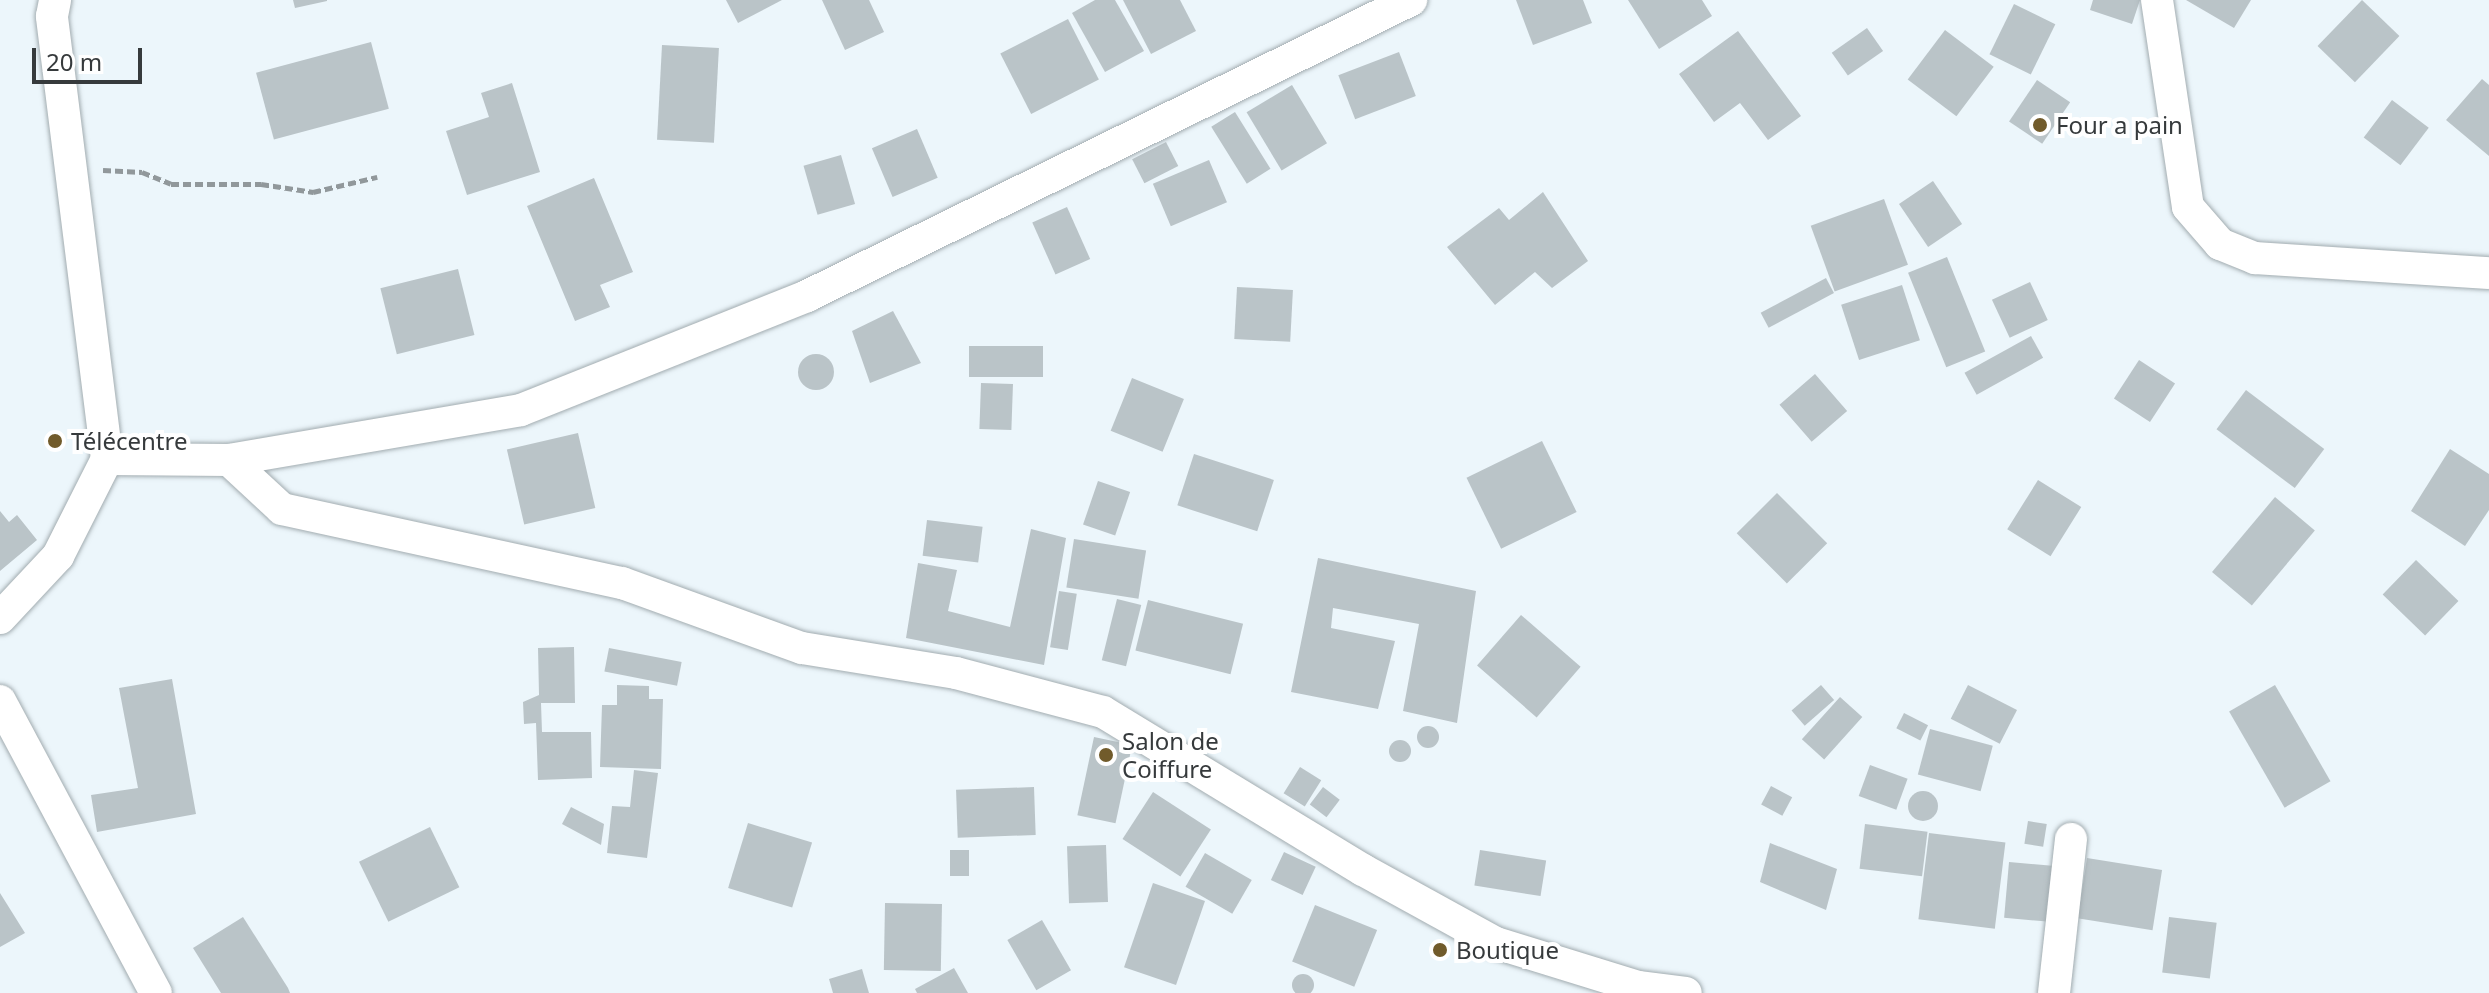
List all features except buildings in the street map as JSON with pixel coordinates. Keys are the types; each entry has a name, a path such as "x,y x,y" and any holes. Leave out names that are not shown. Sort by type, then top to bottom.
{"street":[{"path":"0,618 58,556 107,459 52,16 55,0"},
{"path":"107,459 229,460 521,410 807,296 1411,0"},
{"path":"2157,0 2188,207 2220,244 2255,258 2489,273"},
{"path":"229,460 282,509 622,583 802,648 956,673 1103,712 1363,870 1496,943 1638,987 1686,993"},
{"path":"0,701 156,993"},
{"path":"2054,993 2071,839"}],"path":[{"path":"70,169 142,172 171,184 207,187 261,184 313,192 377,177"}],"place":[{"name":"Four a pain","path":"2040,125"},
{"name":"Télécentre","path":"55,441"},
{"name":"Salon de Coiffure","path":"1106,755"},
{"name":"Boutique","path":"1440,950"}]}
